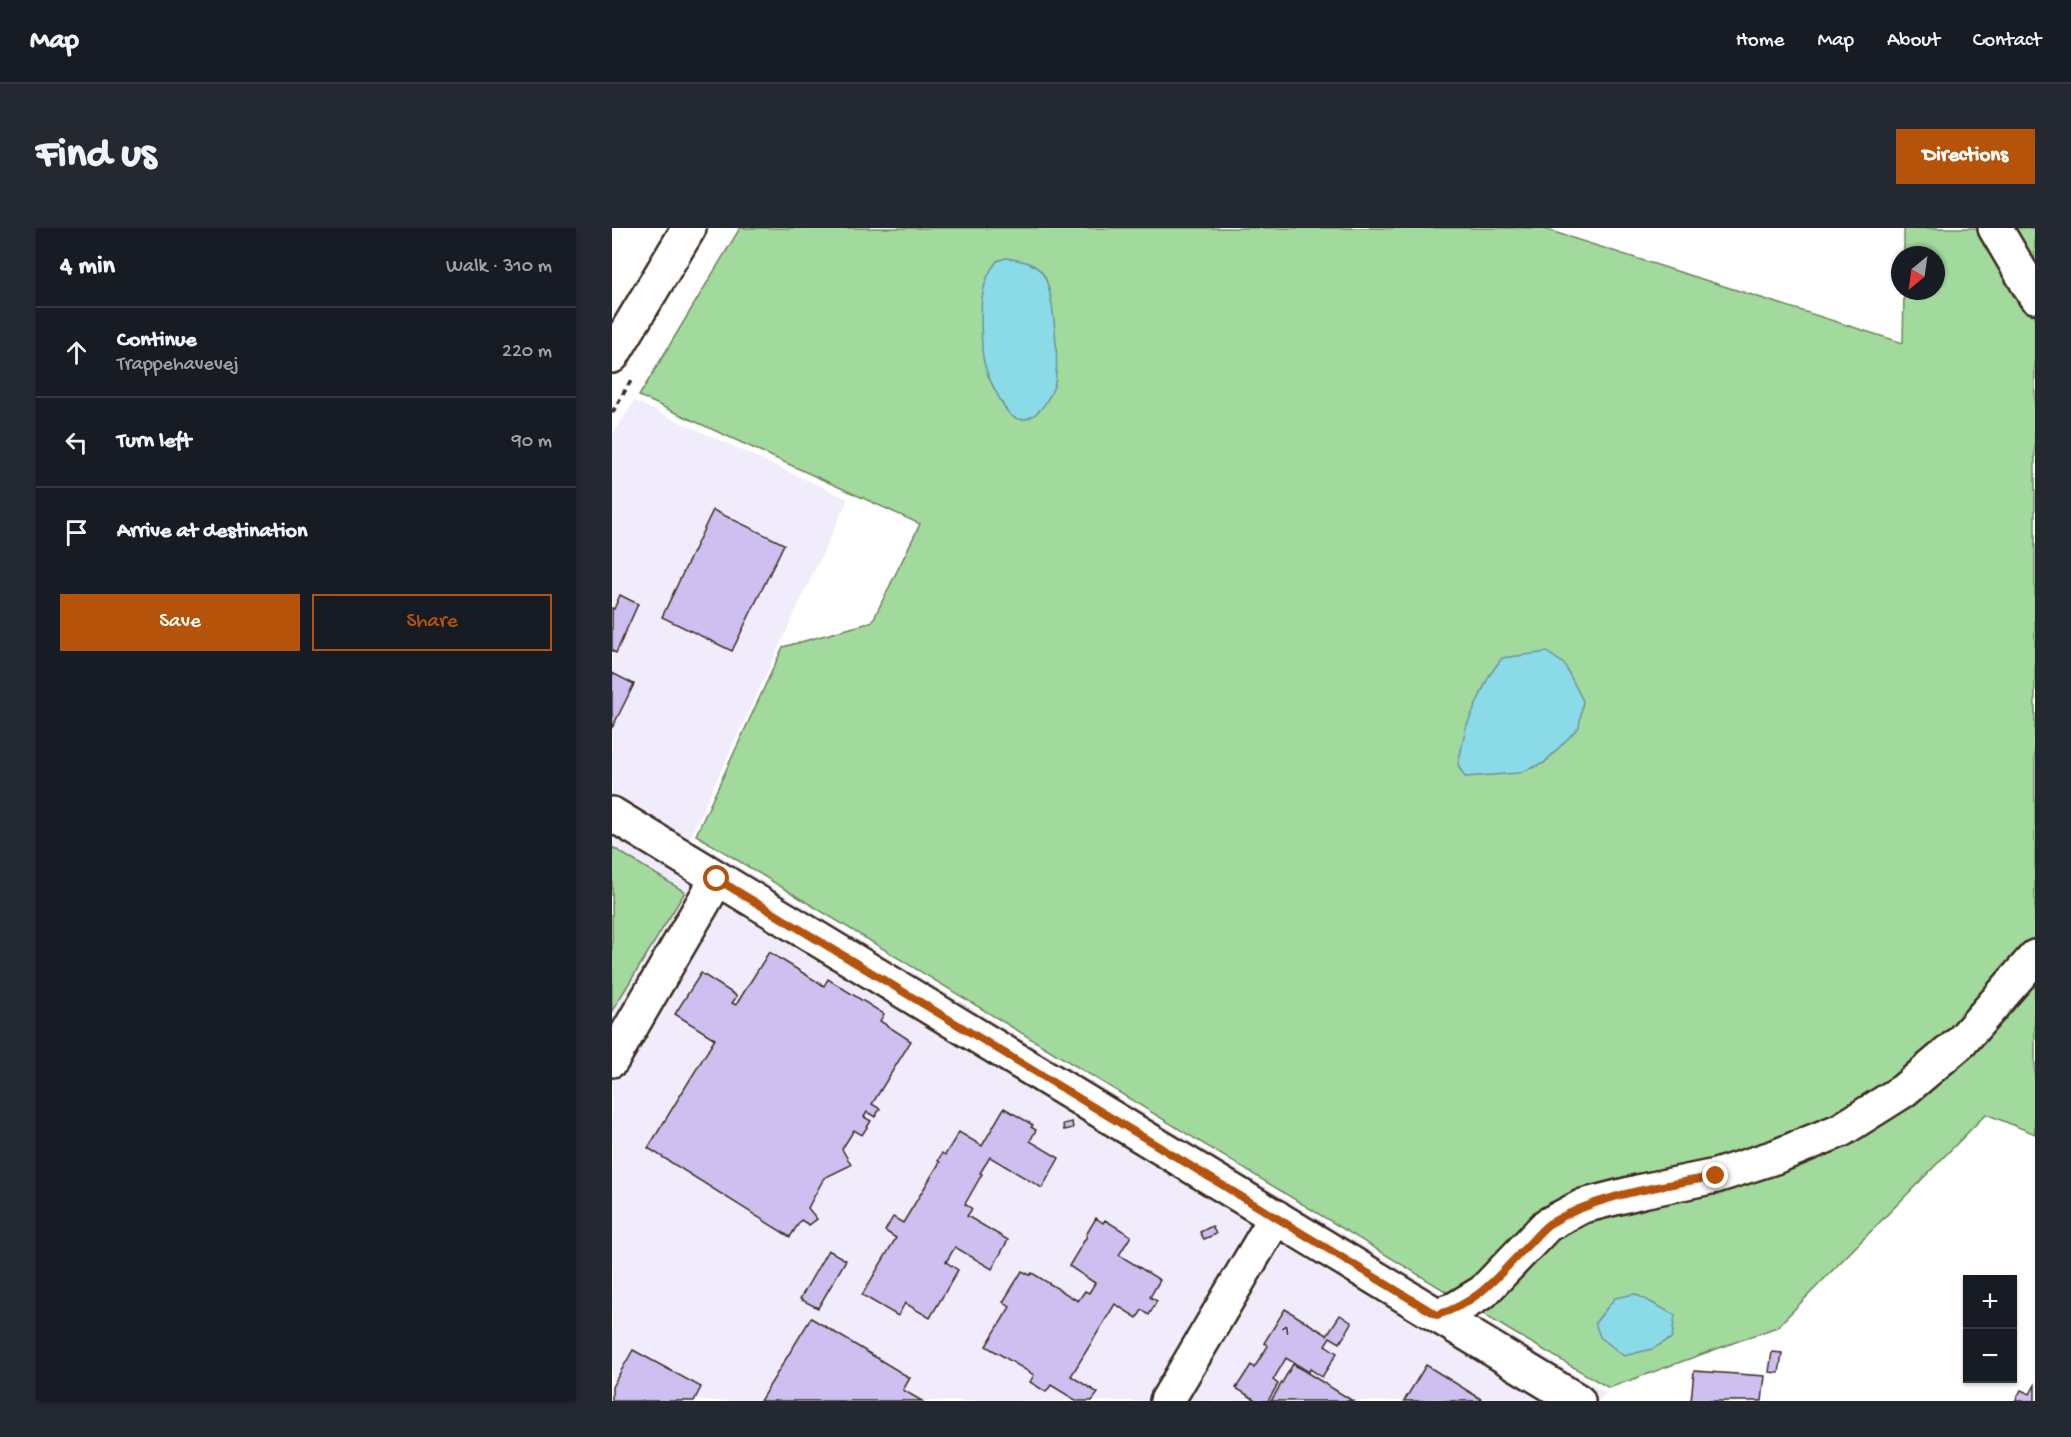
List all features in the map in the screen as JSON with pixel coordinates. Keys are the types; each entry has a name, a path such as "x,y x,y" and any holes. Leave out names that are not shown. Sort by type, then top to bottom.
{"street":[{"path":"612,356 689,228"},
{"path":"1995,228 2035,296"},
{"path":"612,814 1578,1401"},
{"path":"612,1060 717,879"},
{"path":"1437,1315 1455,1310 1483,1292 1547,1226 1583,1206 1716,1176 1775,1157 1841,1130 1903,1091 1961,1042 2035,957"},
{"path":"1167,1401 1276,1217"}],"shaded area":[{"path":"634,401 848,499 690,837 1606,1393 1598,1401 612,1401 612,436"}],"green space":[{"path":"740,228 1541,228 1903,343 1904,300 1945,300 1945,246 1904,246 1904,228 1986,228 2035,304 2035,1134 1986,1114 1777,1327 1609,1388 1511,1331 696,835 783,647 872,622 920,524 639,396"},
{"path":"2009,228 2035,228 2035,269"},
{"path":"612,847 685,892 612,1011"}],"water":[{"path":"1006,258 1031,264 1043,274 1050,296 1055,329 1056,377 1054,386 1050,396 1038,412 1024,419 1016,418 1009,413 1002,403 989,377 983,356 981,314 983,291 986,280 997,261"},
{"path":"1547,652 1564,664 1583,701 1579,727 1544,763 1519,773 1465,777 1458,765 1466,727 1489,676 1502,658"},
{"path":"1635,1294 1675,1315 1672,1338 1652,1349 1624,1356 1600,1337 1595,1323 1615,1298"}],"building":[{"path":"713,510 784,544 732,651 662,617"},
{"path":"620,595 638,604 616,653 612,651 612,608 614,609"},
{"path":"612,673 634,684 612,728"},
{"path":"769,952 824,986 828,979 884,1014 880,1021 911,1041 872,1104 880,1109 875,1117 867,1112 864,1117 871,1121 862,1135 854,1130 842,1149 851,1165 824,1178 808,1208 817,1219 809,1225 801,1220 790,1237 648,1148 715,1039 675,1014 701,973 737,996 732,1003 736,1005"},
{"path":"1004,1108 1033,1125 1031,1127 1036,1130 1030,1141 1059,1158 1042,1188 990,1157 980,1173 982,1174 965,1204 972,1209 967,1216 1008,1240 992,1269 955,1247 946,1262 958,1270 930,1318 905,1303 898,1316 862,1295 896,1238 885,1231 893,1217 903,1223 940,1162 938,1161 942,1153 945,1155 959,1132 982,1146"},
{"path":"1072,1122 1073,1128 1064,1130 1063,1124"},
{"path":"1096,1218 1103,1223 1105,1220 1131,1236 1119,1255 1160,1280 1150,1297 1157,1301 1149,1315 1142,1310 1137,1318 1115,1304 1071,1376 1098,1393 1092,1401 1077,1401 1051,1385 1046,1392 1030,1382 1034,1375 986,1346 1010,1307 1003,1302 1022,1271 1030,1275 1032,1273 1078,1301 1085,1291 1089,1293 1095,1283 1069,1266"},
{"path":"1212,1226 1216,1234 1204,1239 1200,1232"},
{"path":"828,1250 846,1260 818,1308 800,1299"},
{"path":"1285,1309 1327,1335 1340,1315 1352,1323 1340,1343 1330,1337 1325,1345 1337,1353 1322,1377 1286,1358 1273,1380 1278,1384 1268,1401 1257,1401 1236,1388 1251,1365 1254,1368 1268,1346 1264,1343"},
{"path":"811,1318 910,1378 903,1390 922,1401 760,1401"},
{"path":"633,1350 701,1387 694,1401 612,1401 612,1387"},
{"path":"1772,1352 1782,1353 1779,1373 1769,1372"},
{"path":"1293,1364 1353,1401 1271,1401"},
{"path":"1426,1365 1481,1399 1480,1401 1404,1401"},
{"path":"1694,1371 1765,1376 1762,1401 1691,1401"},
{"path":"2035,1385 2035,1401 2015,1401 2021,1390 2030,1394"}],"route":[{"path":"717,879 1437,1315 1455,1310 1483,1292 1547,1226 1583,1206 1716,1176"}]}
